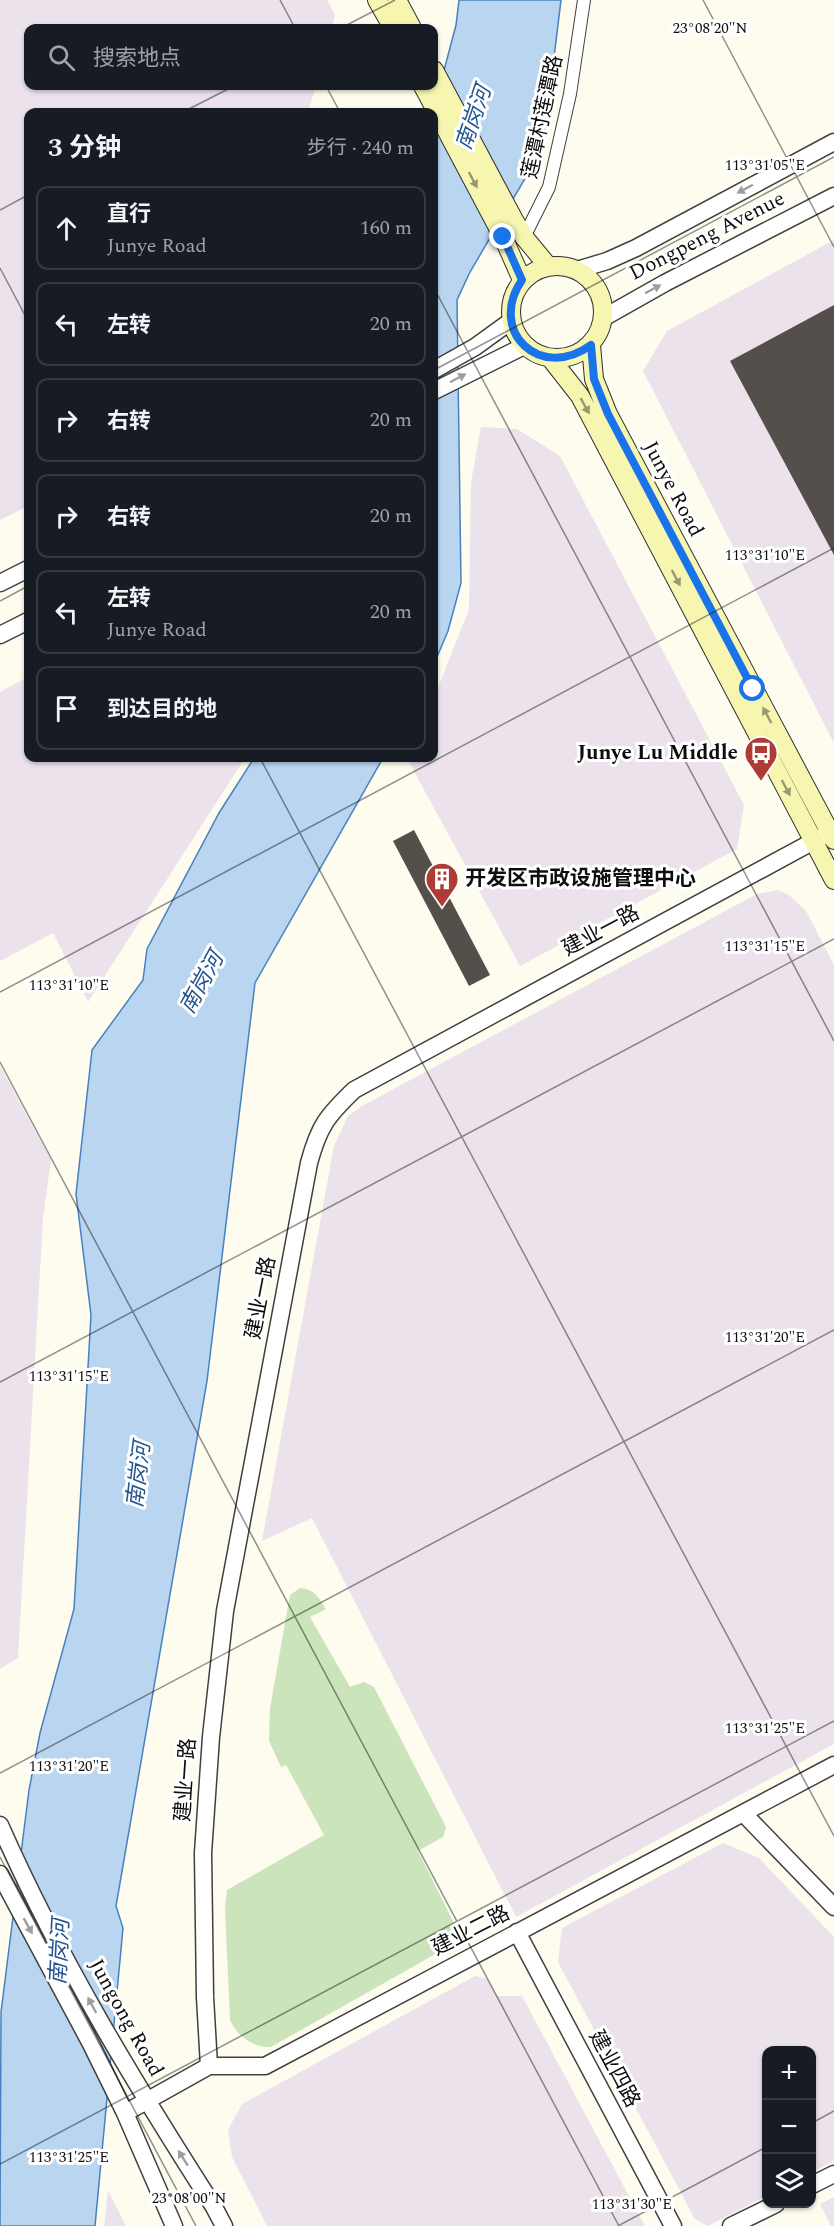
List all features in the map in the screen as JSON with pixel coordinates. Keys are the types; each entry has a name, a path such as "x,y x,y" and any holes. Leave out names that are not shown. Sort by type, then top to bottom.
{"main road":[{"path":"377,0 391,24"},
{"path":"397,0 410,24"},
{"path":"434,90 522,280"},
{"path":"435,90 524,237 548,266"},
{"path":"548,266 563,266 577,270 589,278 598,290 603,318 599,332 591,345 565,358 551,358 537,354 524,346 511,321 510,306 514,292 522,280 534,271 548,266"},
{"name":"Junye Road","path":"591,345 594,379 608,414 833,834"},
{"name":"Junye Road","path":"551,358 580,396 834,880"}],"street":[{"name":"莲潭村莲潭路","path":"524,237 549,187 570,94 584,0"},
{"name":"Dongpeng Avenue","path":"577,270 607,261 636,248 834,142"},
{"name":"Dongpeng Avenue","path":"603,318 665,283 834,196"},
{"path":"438,368 475,347 511,321"},
{"path":"438,389 524,346"},
{"path":"0,584 24,571"},
{"path":"0,635 24,623"},
{"name":"建业一路","path":"208,2066 203,1853 211,1737 225,1611 307,1174 315,1141 328,1115 354,1090 813,841 833,834"},
{"name":"建业二路","path":"125,2113 208,2066 264,2066 834,1765"},
{"path":"744,1814 834,1907"},
{"name":"Jungong Road","path":"0,1825 120,2057 224,2226"},
{"name":"Jungong Road","path":"0,1874 125,2113 174,2226"},
{"name":"建业四路","path":"517,1932 673,2226"},
{"path":"816,2183 834,2174"},
{"path":"731,2226 768,2208"}],"shaded area":[{"path":"0,0 327,0 335,15 333,24 24,24 24,90 315,90 309,108 24,108 24,508 0,520"},
{"path":"834,240 834,743 643,371 667,331"},
{"path":"481,427 517,429 560,456 744,805 737,849 520,966 409,762 438,762 438,688 469,609 471,482"},
{"path":"24,679 24,762 242,762 88,1002 53,933 0,961 0,692"},
{"path":"778,890 789,895 806,911 834,965 834,1744 516,1917 312,1518 262,1541 334,1146 348,1116 362,1106 757,894"},
{"path":"0,1066 51,1160 43,1218 18,1658 0,1669"},
{"path":"723,1843 759,1858 834,1937 834,2161 816,2170 816,2046 762,2046 762,2198 708,2226 695,2219 558,1962 562,1928"},
{"path":"475,1976 487,1979 497,1996 522,1996 645,2226 267,2226 232,2157 228,2130 242,2104"},
{"path":"108,2190 126,2226 104,2226"},
{"path":"834,2197 834,2226 831,2226 820,2204"}],"green space":[{"path":"300,1588 313,1592 326,1609 310,1617 350,1687 364,1682 374,1687 446,1827 443,1837 418,1851 462,1939 271,2047 264,2047 246,2040 230,2020 225,1908 227,1890 324,1835 286,1765 281,1767 269,1741 270,1708 290,1595"}],"water":[{"name":"南岗河","path":"459,0 561,0 543,148 470,272 457,300 461,583 448,631 438,655 438,108 434,108 456,25"},
{"name":"南岗河","path":"251,762 381,762 255,983 207,1381 116,1906 123,1928 95,2226 0,2226 1,2012 29,1790 40,1733 74,1609 91,1315 76,1194 92,1050 143,980 147,949 219,813"}],"building":[{"path":"834,305 834,555 730,361"},
{"name":"开发区市政设施管理中心","path":"414,830 490,975 469,986 393,841"}],"place":[{"name":"Junye Lu Middle","path":"761,782"},
{"name":"开发区市政设施管理中心","path":"442,908"}],"route":[{"path":"503,237 522,280 514,292 510,306 511,321 516,334 524,346 537,354 551,358 565,358 591,345 594,379 608,414 753,689"}]}
